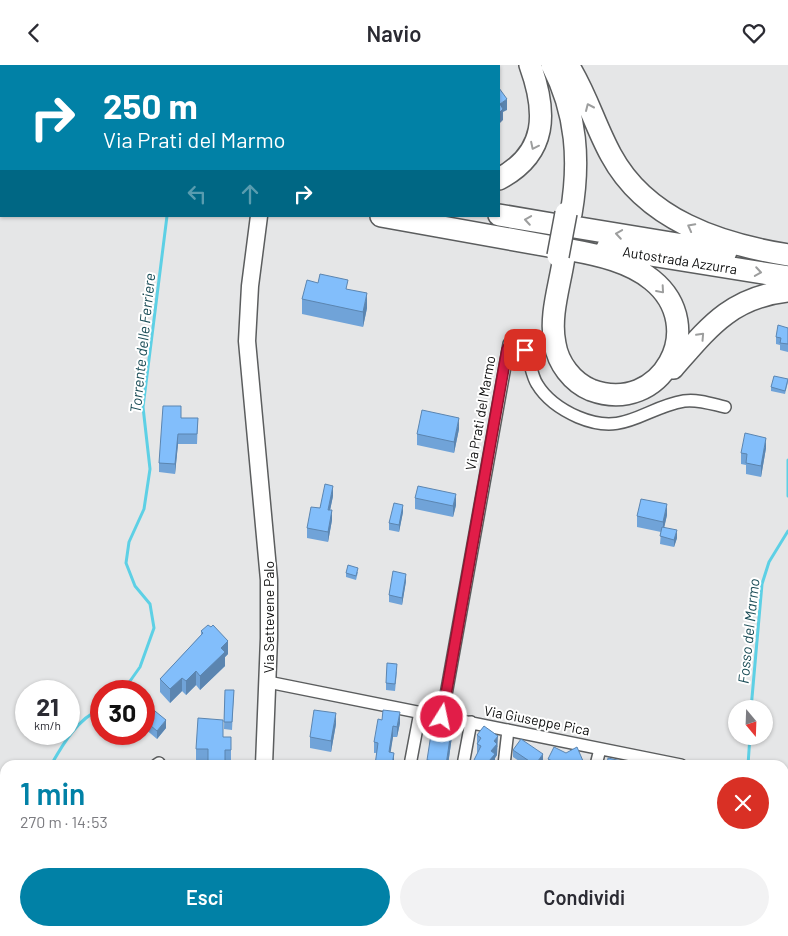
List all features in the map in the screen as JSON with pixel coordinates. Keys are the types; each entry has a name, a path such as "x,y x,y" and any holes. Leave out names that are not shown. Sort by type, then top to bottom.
{"highway":[{"path":"500,178 526,159 538,136 541,101 530,65"},
{"path":"389,217 564,238 630,267 652,280 667,297 676,317 678,343 672,358 654,381 636,391 608,394 585,387 566,370 558,354 553,335 554,317 564,238 571,173 570,141 564,104 548,65"},
{"path":"552,65 567,101 574,130 576,177 549,322 551,350 560,370 571,383 585,393 603,399 630,398 650,390 662,380 704,332 728,311 753,298 788,291"},
{"path":"568,65 614,160 628,179 647,199 671,217 714,238 739,246 788,255"},
{"name":"Autostrada Azzurra","path":"500,215 564,238 788,262"},
{"name":"Autostrada Azzurra","path":"417,217 564,238 788,277"}],"main road":[{"name":"Via Settevene Palo","path":"259,217 250,286 247,341 269,580 268,682 264,760"}],"street":[{"name":"Via Prati del Marmo","path":"442,717 509,344 516,341 523,347 535,381 548,398 563,410 588,421 626,422 685,401 699,401 725,407"},
{"name":"Via Giuseppe Pica","path":"268,682 656,760"},
{"path":"411,760 420,712"},
{"path":"464,760 471,722"},
{"path":"505,760 508,730"},
{"path":"597,760 600,749"}],"building":[{"path":"500,89 507,99 500,104"},
{"path":"320,274 348,280 346,289 367,293 363,312 302,299 307,280 318,283"},
{"path":"778,325 788,328 788,344 780,343 781,338 776,337"},
{"path":"774,376 788,379 785,391 771,387"},
{"path":"163,406 181,406 181,418 198,418 197,434 178,434 175,464 159,463"},
{"path":"422,410 459,418 454,442 417,434"},
{"path":"745,433 766,438 761,466 746,463 747,454 741,453"},
{"path":"325,484 333,486 328,510 332,510 328,532 307,528 311,507 320,508"},
{"path":"418,486 456,494 453,506 415,498"},
{"path":"641,499 667,504 663,522 637,516"},
{"path":"394,503 403,505 399,525 389,523"},
{"path":"662,527 677,530 674,540 660,536"},
{"path":"348,565 358,568 356,576 346,573"},
{"path":"393,571 406,574 402,598 389,595"},
{"path":"208,625 211,627 213,625 228,641 221,648 225,652 200,676 196,671 186,681 182,678 170,689 160,679 203,633 201,631"},
{"path":"387,663 397,664 395,684 386,683"},
{"path":"225,690 234,690 232,722 224,722"},
{"path":"314,710 336,713 331,741 310,737"},
{"path":"383,710 400,712 397,727 393,726 389,752 394,753 393,760 376,760 378,743 374,742 378,719 382,720"},
{"path":"155,711 166,720 157,731 155,729"},
{"path":"434,715 453,718 447,760 427,760"},
{"path":"198,718 223,720 223,737 231,737 231,750 225,750 225,760 208,760 208,749 196,749"},
{"path":"484,726 498,736 494,741 497,744 491,751 495,754 490,760 474,760 481,746 477,744 481,738 477,735"},
{"path":"521,739 543,754 539,760 528,760 513,750"},
{"path":"554,747 566,753 577,747 583,760 550,760 548,759"}],"waterway":[{"name":"Torrente delle Ferriere","path":"131,680 140,667 154,628 150,604 135,586 126,563 129,542 144,509 150,469 143,407 167,217"},
{"name":"Fosso del Marmo","path":"788,460 788,496"},
{"name":"Fosso del Marmo","path":"752,700 762,584 769,562 788,531"},
{"name":"Torrente delle Ferriere","path":"54,760 78,725 90,715"},
{"name":"Fosso del Marmo","path":"748,760 749,745"}],"route":[{"path":"442,717 507,350 511,342 516,341 525,350"}]}
